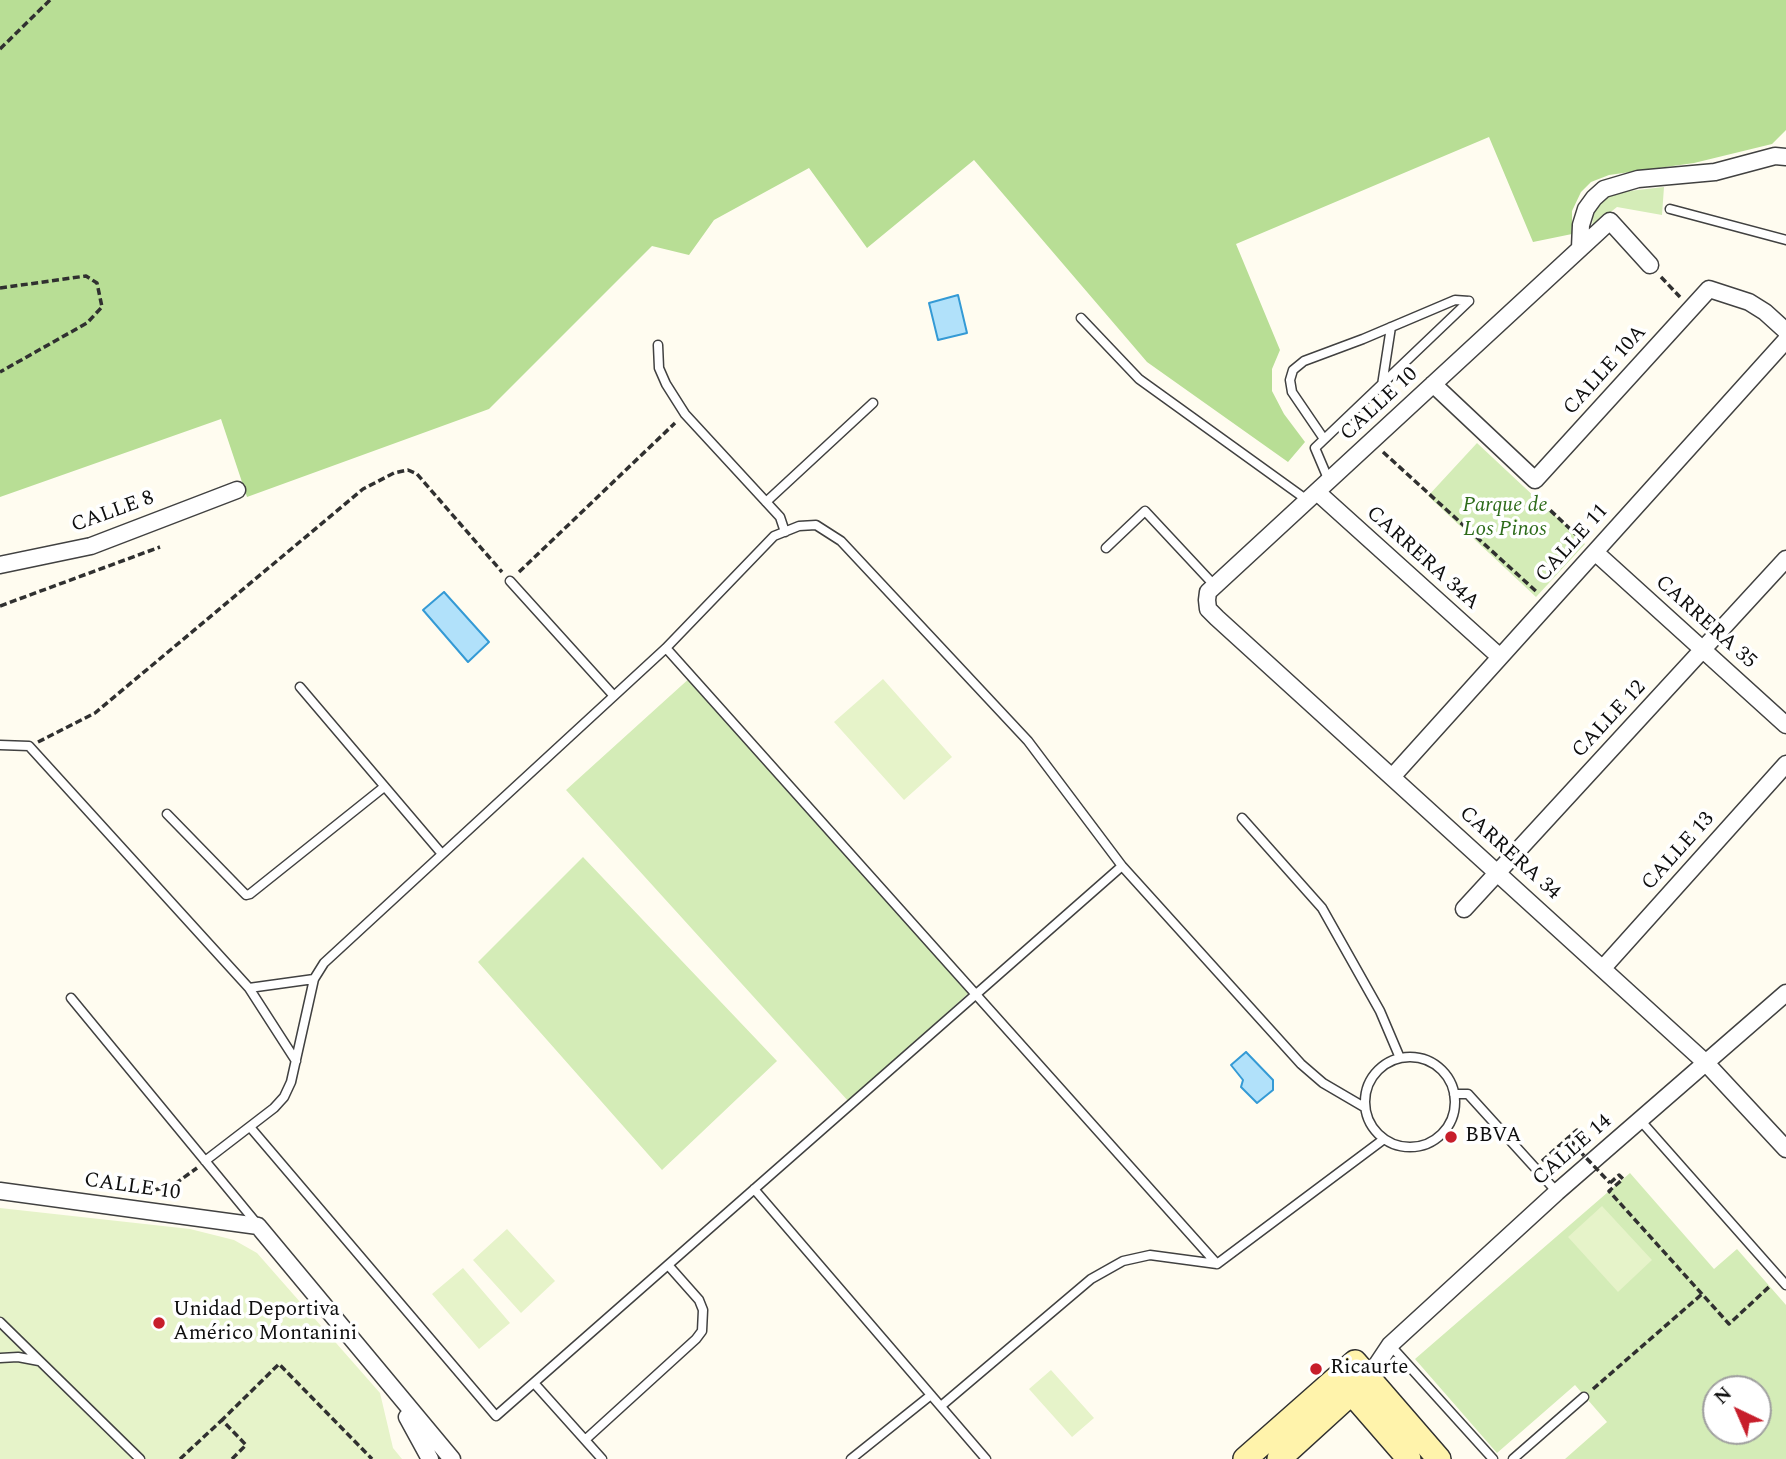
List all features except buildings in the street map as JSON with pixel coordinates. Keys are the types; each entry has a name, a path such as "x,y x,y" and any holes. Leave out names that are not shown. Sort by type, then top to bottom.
{"main road":[{"path":"1245,1459 1353,1378"},
{"path":"1279,1459 1353,1378"},
{"path":"1353,1378 1409,1459"},
{"path":"1353,1378 1439,1459"}],"street":[{"path":"1580,248 1581,225 1586,209 1604,189 1638,179 1715,172 1775,156 1786,157"},
{"name":"CALLE 10","path":"1211,589 1610,221 1650,265"},
{"name":"CALLE 10A","path":"1535,480 1709,289 1749,302 1786,331"},
{"name":"CALLE 11","path":"1392,777 1786,340"},
{"path":"1433,384 1535,480"},
{"name":"CALLE 8","path":"0,565 91,546 237,489"},
{"name":"CARRERA 34A","path":"1312,496 1500,657"},
{"name":"CARRERA 35","path":"1595,552 1786,725"},
{"name":"CALLE 12","path":"1464,909 1786,559"},
{"name":"CARRERA 34","path":"1211,589 1209,609 1217,618 1706,1063 1786,1149"},
{"name":"CALLE 13","path":"1603,968 1786,764"},
{"name":"CALLE 14","path":"1353,1378 1557,1192 1786,993"},
{"name":"CALLE 10","path":"0,1191 258,1226"},
{"path":"258,1226 452,1459"},
{"path":"392,1387 430,1459"}],"lane":[{"path":"1670,209 1786,240"},
{"path":"1324,439 1292,392 1290,380 1293,370 1304,360 1455,300 1469,301 1315,448 1329,481"},
{"path":"1081,318 1139,379 1312,496"},
{"path":"1382,385 1391,327"},
{"path":"658,345 659,368 685,414 780,517 785,532"},
{"path":"766,502 873,403"},
{"path":"1105,548 1146,511 1211,589"},
{"path":"205,1161 284,1097 296,1061 314,979 324,963 666,648 774,536 799,526 816,525 841,541 1028,741 1122,866 1301,1064 1323,1083 1364,1107"},
{"path":"510,581 614,695"},
{"path":"666,648 1217,1264"},
{"path":"300,687 442,854"},
{"path":"0,745 29,746 249,988 296,1061"},
{"path":"167,814 246,895 384,787"},
{"path":"1242,818 1322,908 1380,1011 1400,1058"},
{"path":"250,1127 496,1416 1122,866"},
{"path":"249,988 314,979"},
{"path":"71,998 258,1226"},
{"path":"1415,1056 1429,1060 1445,1075 1454,1094 1455,1107 1451,1120 1434,1140 1409,1147 1396,1145 1374,1131 1364,1107 1369,1081 1377,1070 1400,1058 1415,1056"},
{"path":"1454,1094 1468,1094 1557,1192"},
{"path":"1640,1120 1786,1285"},
{"path":"941,1406 1091,1279 1122,1261 1150,1255 1217,1264 1384,1139"},
{"path":"754,1189 986,1459"},
{"path":"585,1440 702,1331 704,1310 699,1300 668,1265"},
{"path":"0,1322 140,1459"},
{"path":"1390,1345 1493,1459"},
{"path":"0,1358 18,1357 39,1362"},
{"path":"534,1383 602,1459"},
{"path":"851,1459 931,1395"},
{"path":"1513,1459 1584,1397"}],"path":[{"path":"0,50 50,0"},
{"path":"1650,265 1691,309"},
{"path":"0,288 86,276 97,283 102,307 88,323 0,372"},
{"path":"29,746 95,713 363,489 394,473 408,470 417,474 510,581 685,414"},
{"path":"1371,442 1549,603"},
{"path":"1535,480 1531,493 1595,552"},
{"path":"0,606 160,547"},
{"path":"1535,1167 1577,1130 1581,1135 1572,1143 1610,1183 1619,1175 1623,1178 1609,1191 1729,1324 1779,1278"},
{"path":"133,1191 146,1192 172,1186 205,1161"},
{"path":"1584,1397 1703,1294"},
{"path":"180,1459 279,1363 372,1459"},
{"path":"222,1420 246,1446 232,1459"}],"green space":[{"path":"0,0 1786,0 1786,130 1772,144 1694,163 1609,175 1591,182 1581,192 1572,211 1572,234 1533,242 1489,137 1236,244 1280,350 1272,369 1272,391 1284,414 1305,442 1288,462 1147,362 974,160 867,248 809,168 714,220 689,255 652,246 489,409 247,497 221,419 0,497"},
{"path":"1664,187 1662,215 1617,207 1592,227 1594,209 1612,193"},
{"name":"Parque de Los Pinos","path":"1477,443 1585,544 1536,597 1428,496"},
{"path":"692,676 974,988 849,1102 566,790"},
{"path":"883,679 952,757 904,800 834,722"},
{"path":"583,857 777,1061 662,1170 478,962"},
{"path":"1630,1173 1714,1269 1737,1249 1786,1305 1786,1459 1565,1459 1607,1422 1575,1385 1497,1453 1415,1359"},
{"path":"1602,1206 1652,1260 1618,1292 1568,1237"},
{"name":"Unidad Deportiva Américo Montanini","path":"0,1208 190,1229 234,1240 257,1253 380,1393 393,1448 402,1459 0,1459"},
{"path":"507,1229 555,1281 521,1313 473,1260"},
{"path":"463,1268 510,1323 479,1349 432,1294"},
{"path":"1051,1370 1094,1418 1072,1437 1029,1389"}],"water":[{"path":"958,295 967,333 938,340 929,303"},
{"path":"444,592 489,642 468,662 423,610"},
{"path":"1246,1052 1273,1080 1273,1090 1257,1103 1241,1087 1243,1080 1231,1065"}],"place":[{"name":"BBVA","path":"1451,1137"},
{"name":"Unidad Deportiva Américo Montanini","path":"159,1323"},
{"name":"Ricaurte","path":"1316,1369"}]}
